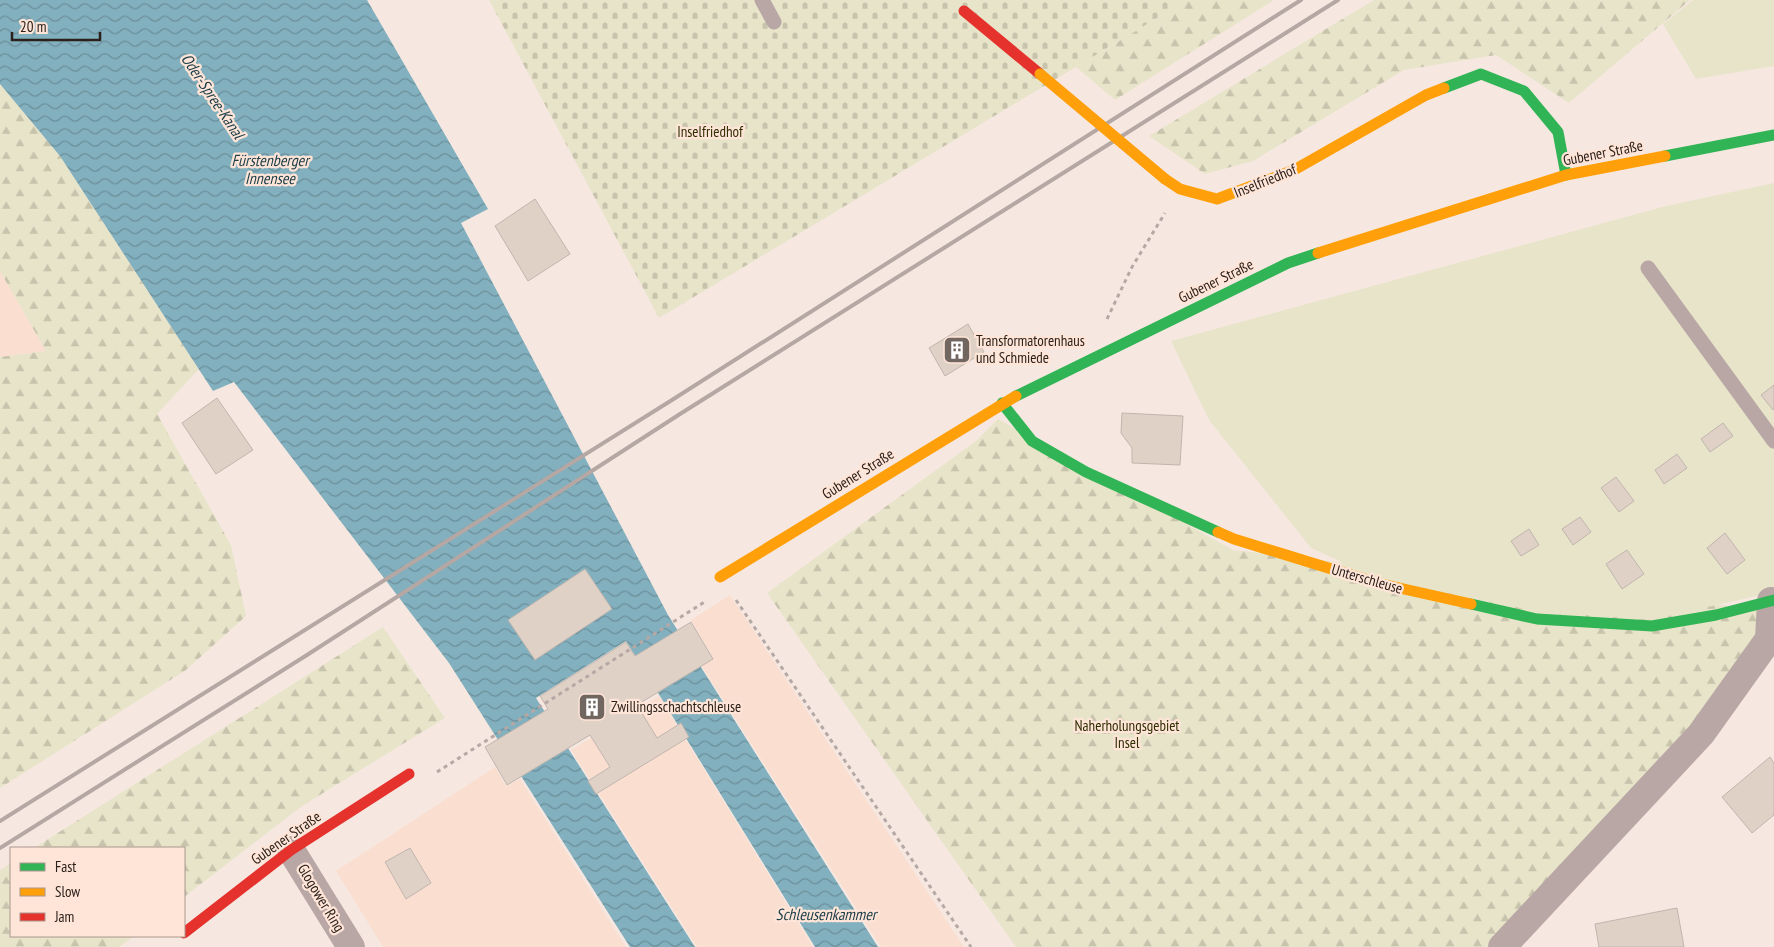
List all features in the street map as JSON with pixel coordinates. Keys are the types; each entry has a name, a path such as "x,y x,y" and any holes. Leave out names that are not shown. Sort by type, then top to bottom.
{"street":[{"name":"Inselfriedhof","path":"969,5 1040,74 1165,179 1180,189 1217,200 1294,170 1426,95 1481,74 1524,91 1558,132 1566,175"},
{"name":"Gubener Straße","path":"720,577 1002,402 1288,263 1566,175 1774,135"},
{"name":"Unterschleuse","path":"1002,402 1032,441 1086,472 1234,539 1377,583 1537,620 1652,626 1716,615 1773,601 1770,639 1700,734 1502,947"},
{"name":"Gubener Straße","path":"185,932 291,850 410,774"},
{"name":"Glogower Ring","path":"291,850 351,947"}],"lane":[{"path":"762,0 774,22"},
{"path":"1648,268 1774,441"}],"path":[{"path":"1106,321 1132,267 1180,189"},
{"path":"720,577 971,947"},
{"path":"434,774 708,600"}],"shaded area":[{"path":"0,271 46,351 0,357"},
{"name":"Zwillingsschachtschleuse","path":"730,595 964,947 881,947 701,665 713,658 691,620"},
{"path":"659,696 813,947 697,947 571,750"},
{"path":"495,767 506,786 520,779 626,947 383,947 336,871"}],"green space":[{"name":"Inselfriedhof","path":"489,0 1187,0 659,318"},
{"path":"1187,0 1274,0 1115,100 1076,67"},
{"path":"1374,0 1690,0 1569,103 1496,55 1404,70 1253,161 1205,174 1149,136"},
{"path":"1693,0 1774,0 1774,66 1696,79 1663,24"},
{"path":"0,84 60,156 199,369 157,414 231,545 246,616 186,670 0,788 0,357 46,351 0,271"},
{"path":"1774,183 1774,592 1651,620 1535,611 1379,579 1311,548 1209,420 1171,341 1666,206"},
{"name":"Naherholungsgebiet Insel","path":"998,419 1233,550 1767,610 1764,638 1695,730 1496,947 1016,947 767,593 976,441"},
{"path":"383,627 445,718 302,806 185,896 185,847 36,847"},
{"path":"10,864 10,937 133,937 119,947 0,947 0,870"}],"water":[{"name":"Fürstenberger Innensee","path":"0,0 367,0 488,209 461,223 668,615 878,947 815,947 626,641 536,698 695,947 630,947 449,663 234,382 213,391 60,156 0,84"}],"building":[{"path":"535,199 570,254 528,281 495,226"},
{"name":"Transformatorenhaus und Schmiede","path":"968,324 984,352 945,376 929,348"},
{"path":"1774,385 1774,409 1773,410 1761,395"},
{"path":"217,398 253,450 216,474 182,423"},
{"path":"1122,413 1183,416 1180,465 1132,463 1132,448 1121,433"},
{"path":"1723,423 1733,436 1710,452 1701,439"},
{"path":"1677,454 1687,468 1664,484 1655,470"},
{"path":"1616,477 1634,501 1619,512 1601,488"},
{"path":"1580,517 1591,532 1573,545 1562,529"},
{"path":"1529,529 1539,545 1521,556 1511,541"},
{"path":"1725,533 1745,560 1727,574 1707,548"},
{"path":"1627,550 1644,574 1622,589 1606,564"},
{"path":"585,569 612,609 535,660 508,620"},
{"name":"Zwillingsschachtschleuse","path":"691,622 713,659 637,705 657,738 681,723 689,737 596,794 588,781 610,767 590,735 507,785 485,747 548,709 540,696 626,642 635,656"},
{"path":"1770,757 1774,763 1774,815 1752,833 1722,797"},
{"path":"410,848 431,883 406,899 385,862"},
{"path":"1677,908 1684,947 1599,947 1595,924"}],"railway":[{"path":"0,821 672,400 1301,0"},
{"path":"0,848 307,655 680,414 1338,0"}],"traffic: fast":[{"path":"1444,88 1481,74 1524,91 1558,132 1566,175"},
{"path":"1665,156 1774,135"},
{"path":"1016,396 1288,263 1318,253"},
{"path":"1002,403 1032,441 1086,472 1218,532"},
{"path":"1471,604 1537,619 1652,626 1716,615 1774,600"}],"traffic: slow":[{"path":"1040,74 1165,179"},
{"path":"1165,179 1180,189 1217,199 1294,170 1426,95 1444,88"},
{"path":"1318,253 1566,175 1665,156"},
{"path":"720,577 1016,396"},
{"path":"1218,532 1234,539 1377,583 1471,604"}],"traffic: jam":[{"path":"964,11 1040,74"},
{"path":"185,932 291,850 409,774"}],"place":[{"name":"Transformatorenhaus und Schmiede","path":"957,350"},
{"name":"Zwillingsschachtschleuse","path":"592,707"}],"water label":[{"name":"Oder-Spree-Kanal","path":"213,96"},
{"name":"Schleusenkammer","path":"826,914"}]}
